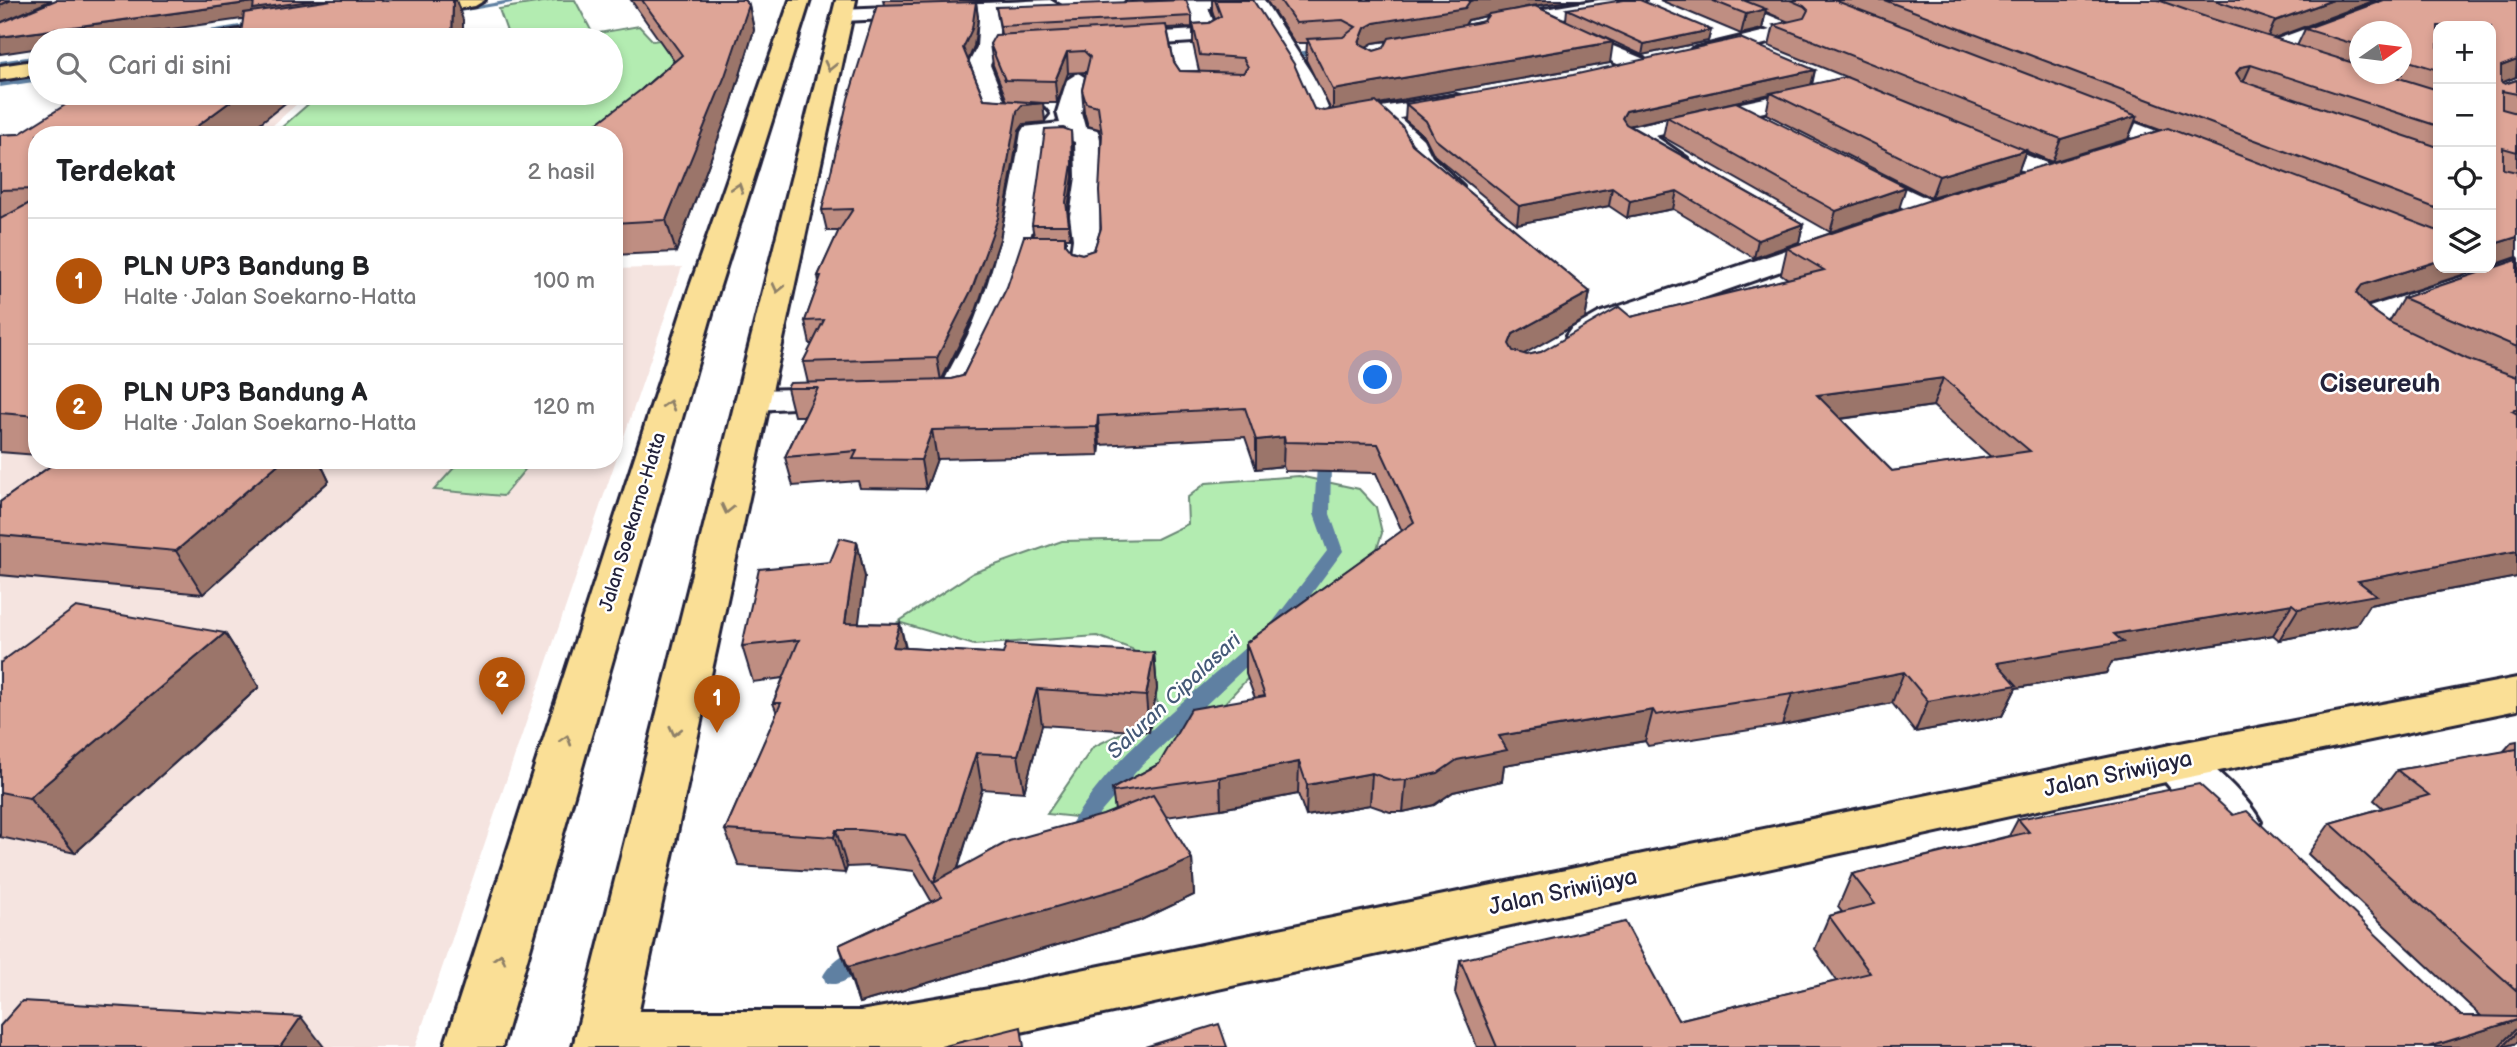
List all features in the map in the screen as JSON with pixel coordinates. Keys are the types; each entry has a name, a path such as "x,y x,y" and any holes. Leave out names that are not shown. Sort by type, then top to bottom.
{"main road":[{"path":"392,13 464,1"},
{"path":"603,1042 752,400 829,5"},
{"name":"Jalan Soekarno-Hatta","path":"473,1047 705,289 829,5"},
{"path":"293,28 313,25"},
{"path":"0,73 28,69"},
{"name":"Jalan Sriwijaya","path":"603,1042 769,1036 860,1037 1002,1011 2175,762 2517,694"}],"street":[{"path":"1130,40 1119,5 1248,0"},
{"path":"1254,0 1292,54 1323,124 1484,97"},
{"path":"1506,0 1636,64"},
{"path":"1683,57 1791,31 1715,0"},
{"path":"2266,51 2402,0"},
{"path":"1092,42 1210,34 1196,2"},
{"path":"1476,27 1641,2"},
{"path":"829,5 989,9 1067,5"},
{"path":"989,9 988,47 979,65 997,113 1072,121"},
{"path":"1700,28 1772,59"},
{"path":"1178,37 1182,62"},
{"path":"2242,43 2304,63"},
{"path":"988,47 1014,46"},
{"path":"1597,74 1659,61"},
{"path":"1696,171 1634,133 1843,88 1808,74"},
{"path":"752,400 947,397 957,392 971,355 990,321 1056,254 1087,239 1084,216 1090,177 1086,155 1088,135 1075,135 1072,121 1078,80"},
{"path":"2063,102 2221,163"},
{"path":"1735,111 1771,130"},
{"path":"1382,115 1414,144 1421,161 1474,207"},
{"path":"1056,254 1026,192 1028,176 1025,176 1033,132 1072,121"},
{"path":"1953,133 2063,169 2007,187"},
{"path":"2123,151 2160,140"},
{"path":"1832,161 1940,207 1895,222"},
{"path":"1556,351 1600,312 1816,238 1860,234"},
{"path":"2409,350 2361,326 2359,321 2427,296 2504,273"},
{"path":"2175,762 2272,856"}],"shaded area":[{"path":"226,105 296,105 272,126 70,126"},
{"path":"28,135 28,469 613,469 415,1047 3,1047 0,1037 0,141"},
{"path":"682,267 623,439 623,269"}],"green space":[{"path":"555,0 575,0 590,28 506,28 499,9"},
{"path":"639,26 653,41 730,29 623,127 283,126 307,105 623,105 623,29"},
{"path":"453,469 526,469 503,496 434,490"},
{"path":"1299,476 1359,489 1376,507 1382,533 1373,561 1324,597 1114,821 1047,814 1093,747 1162,713 1141,662 1132,649 1097,636 974,645 898,622 973,573 1062,541 1157,539 1188,524 1187,498 1206,483"}],"building":[{"path":"56,0 317,0 253,9 254,2 65,28 28,28 28,33 0,37 0,23"},
{"path":"332,0 453,0 452,28 242,28 244,13"},
{"path":"642,0 744,0 749,5 725,76 666,220 623,222 623,126 594,126 682,55"},
{"path":"1186,0 1192,16 1000,26 996,7"},
{"path":"1215,0 1253,0 1294,64 1314,109 1324,111 1376,102 1402,126 1412,144 1590,292 1513,334 1509,344 1513,351 1527,355 1541,352 1619,307 1631,317 1824,270 1787,248 1948,194 2168,128 2433,229 2433,263 2362,285 2356,293 2369,308 2389,322 2467,359 2517,377 2517,409 2512,411 2517,414 2517,551 2358,581 2376,595 2298,609 2292,604 2114,634 2123,642 1997,663 2017,685 1928,701 1904,672 1792,694 1656,715 1653,710 1499,736 1507,750 1457,760 1438,773 1406,780 1393,781 1372,773 1307,785 1299,762 1220,777 1114,792 1112,789 1159,764 1191,709 1265,696 1246,643 1414,522 1378,444 1285,442 1284,437 1256,440 1245,408 1098,416 1097,427 932,430 921,460 853,459 857,451 785,457 818,388 787,388 790,383 951,379 963,376 1007,287 1024,236 1065,236 1065,244 1071,251 1082,254 1094,250 1101,228 1099,191 1102,135 1098,106 1086,103 1082,90 1090,57 1084,51 1067,52 1055,81 1005,80 990,44 995,35 1166,25 1174,62 1180,71 1243,73 1248,67 1243,58 1200,55 1193,24 1209,23 1221,16","holes":["1943,378 2030,451 1892,471 1817,395"]},
{"path":"1280,0 1473,0 1465,8 1374,23 1365,28 1359,43 1374,51 1384,48 1389,38 1476,23 1484,21 1489,14 1535,6 1613,42 1333,90 1307,39 1343,37 1356,27 1343,20 1296,23"},
{"path":"1640,0 1711,30 1644,44 1567,9"},
{"path":"1711,0 1743,0 1766,9 1746,14"},
{"path":"1790,0 1834,0 2137,116 2061,139 1774,25 1804,18 1808,10"},
{"path":"1884,0 2158,0 2349,62 2349,84 2412,82 2433,88 2433,124 2251,65 2241,67 2236,73 2241,81 2433,145 2433,207"},
{"path":"2214,0 2333,0 2275,21"},
{"path":"2384,0 2517,0 2517,60 2501,66 2501,82 2505,84 2517,80 2517,94 2502,91 2502,109 2517,113 2517,152 2503,148 2503,169 2517,172 2517,237 2496,243 2496,21 2433,21 2433,68 2412,62 2412,21 2349,21 2349,43 2305,29"},
{"path":"976,2 972,29 963,48 984,99 1043,103 1022,105 1017,111 998,218 972,289 937,358 803,362 824,320 805,321 821,276 818,276 838,232 853,209 822,210 848,99 877,5"},
{"path":"1740,38 1815,70 1626,111 1622,118 1626,124 1803,224 1758,240 1677,191 1630,201 1612,188 1519,206 1435,139 1426,121 1406,104 1573,75"},
{"path":"1846,77 2026,150 1939,176 1771,93"},
{"path":"1736,102 1906,187 1836,211 1667,117"},
{"path":"65,105 226,105 197,126 32,126"},
{"path":"28,128 28,189 0,190 0,135 19,134"},
{"path":"1063,128 1071,131 1072,164 1066,202 1069,225 1032,225 1045,129"},
{"path":"28,204 28,415 0,413 0,219"},
{"path":"2517,260 2517,347 2403,298 2478,273 2496,273 2496,267"},
{"path":"46,469 272,469 176,551 0,535 0,502"},
{"path":"840,538 857,542 845,623 900,624 893,647 1003,654 1006,644 1154,653 1146,696 1037,689 1018,755 976,753 934,882 1009,841 1103,815 1153,795 1192,859 1135,884 848,967 839,945 942,897 905,835 836,830 834,837 725,830 781,703 773,703 799,640 742,646 759,569 830,562"},
{"path":"76,607 225,633 29,798 0,792 0,663"},
{"path":"2517,749 2517,991 2330,823 2429,795 2397,770"},
{"path":"2199,784 2233,815 2247,811 2461,1016 2517,1017 2517,1020 2429,1047 1497,1047 1460,960 1625,922 1678,1020 1870,973 1829,916 1875,904 1852,874 2029,832 2018,819"},
{"path":"22,1001 301,1017 280,1047 0,1047 0,1026"},
{"path":"1219,1024 1227,1047 1145,1047"},
{"path":"1021,1027 1024,1047 941,1047"}],"waterway":[{"path":"442,13 526,0"},
{"path":"236,28 264,24"},
{"name":"Saluran Cipalasari","path":"1279,59 1282,55 1328,53"},
{"path":"0,64 28,60"},
{"path":"0,84 28,80"},
{"name":"Saluran Cipalasari","path":"1278,627 1335,551 1322,514 1324,465 1335,456"},
{"name":"Saluran Cipalasari","path":"1072,840 1089,813 1134,760 1262,642"},
{"name":"Saluran Cipalasari","path":"834,976 861,955"}],"place":[{"name":"PLN UP3 Bandung A","path":"502,715"},
{"name":"PLN UP3 Bandung B","path":"717,733"}],"district":[{"name":"Ciseureuh","path":"2380,384"}]}
